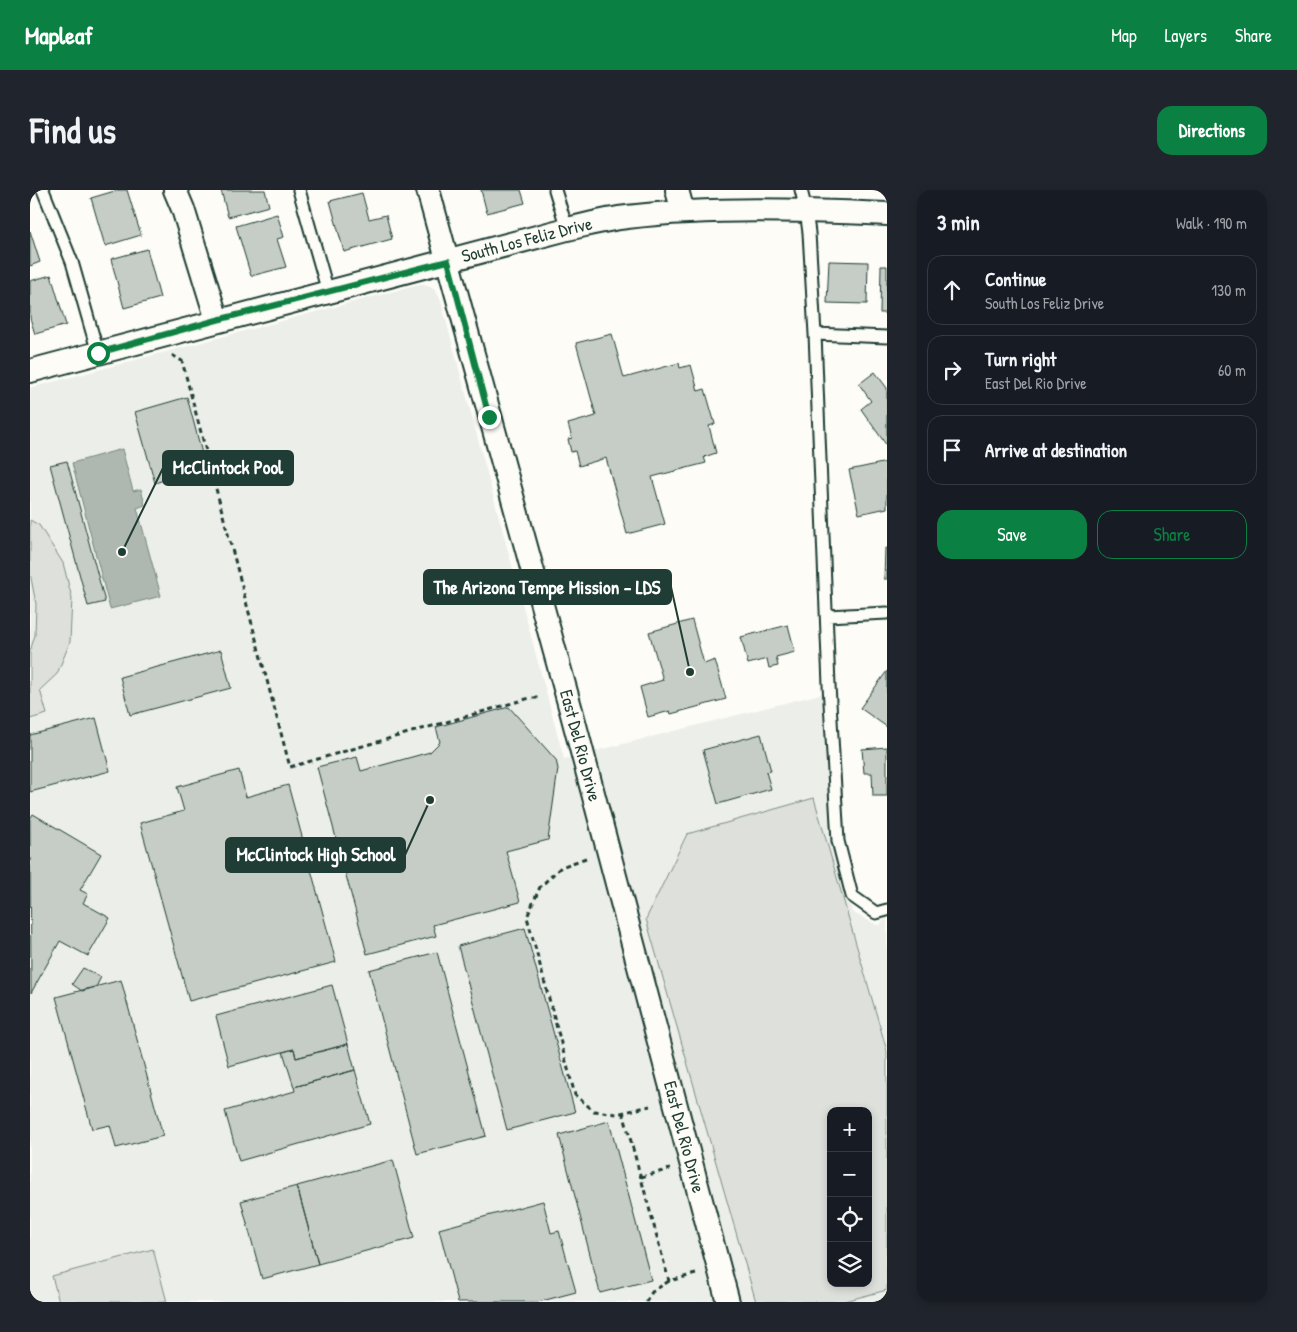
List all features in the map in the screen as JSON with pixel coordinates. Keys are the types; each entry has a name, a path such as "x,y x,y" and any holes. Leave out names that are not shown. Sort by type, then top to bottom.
{"street":[{"path":"175,190 183,209 217,320"},
{"name":"East Del Rio Drive","path":"428,190 574,722 728,1302"},
{"path":"677,190 682,212"},
{"name":"South Los Feliz Drive","path":"30,371 567,229 625,217 803,200 887,214"}],"lane":[{"path":"43,190 72,262 98,353"},
{"path":"299,190 328,292"},
{"path":"556,190 567,229"},
{"path":"803,200 809,233 815,334 838,841 852,896 876,913 887,910"},
{"path":"815,334 887,337"},
{"path":"827,616 887,613"}],"path":[{"path":"172,355 182,361 290,767 530,698 540,698"},
{"path":"586,858 561,867 540,887 527,917 575,1096 594,1111 617,1114 650,1106"},
{"path":"623,1112 669,1281"},
{"path":"641,1177 670,1169"},
{"path":"646,1302 652,1292 669,1281 696,1274"}],"shaded area":[{"path":"421,284 434,288 440,298 564,759 824,693 831,841 852,912 879,926 887,919 887,1302 30,1302 30,388"},
{"path":"122,449 133,491 141,489 145,505 137,508 161,596 110,609 72,463"},
{"path":"30,520 39,525 63,563 72,598 70,642 57,674 40,690 47,714 30,719 30,651 35,635 36,604 30,573"},
{"path":"814,798 887,1051 887,1290 841,1302 756,1302 646,919 687,834"},
{"path":"153,1249 167,1302 59,1302 52,1276"}],"building":[{"path":"118,190 127,190 141,235 105,246 91,198"},
{"path":"221,190 265,190 269,206 228,217"},
{"path":"481,190 521,190 525,203 487,213"},
{"path":"362,193 369,219 386,215 392,239 344,252 330,201"},
{"path":"277,214 284,237 277,239 286,267 251,276 236,226"},
{"path":"30,231 40,262 30,266"},
{"path":"147,249 160,298 124,308 111,259"},
{"path":"829,261 868,262 867,304 827,303"},
{"path":"881,266 887,266 887,313 880,313"},
{"path":"51,275 66,325 35,334 30,318 30,281"},
{"path":"612,334 624,378 679,363 680,368 691,365 698,391 705,389 715,424 709,426 716,453 704,457 706,463 652,477 665,524 627,534 606,458 579,466 575,451 571,452 568,439 572,438 568,424 596,416 576,343"},
{"path":"875,372 887,388 887,446 861,409 871,401 859,384"},
{"path":"187,397 204,461 165,471 167,479 155,483 135,412"},
{"path":"67,461 105,602 88,606 50,465"},
{"path":"887,462 887,508 859,514 849,470"},
{"path":"885,548 887,548 887,579 884,579"},
{"path":"692,620 704,664 715,660 726,699 671,714 670,711 648,717 640,687 663,680 649,632"},
{"path":"788,625 795,652 776,657 778,666 769,668 767,659 748,664 741,637"},
{"path":"221,650 231,688 130,715 120,677"},
{"path":"887,671 887,727 860,708"},
{"path":"509,707 556,760 558,769 548,840 506,851 520,902 433,925 436,936 367,954 317,767 357,757 361,771 430,752 440,742 436,727"},
{"path":"96,718 110,771 30,792 30,735"},
{"path":"761,734 771,771 766,772 771,789 718,804 703,750"},
{"path":"887,747 887,796 873,796 872,773 864,773 862,749"},
{"path":"239,770 246,797 288,785 336,962 189,1001 140,823 184,811 177,787"},
{"path":"33,814 101,854 80,890 88,894 83,903 110,918 88,956 60,941 31,993 30,819"},
{"path":"525,928 575,1112 507,1130 458,946"},
{"path":"437,952 486,1136 417,1154 369,970"},
{"path":"83,968 101,977 96,987 82,991 72,984"},
{"path":"121,980 163,1136 116,1148 110,1125 92,1129 56,997"},
{"path":"332,985 348,1044 296,1058 294,1049 229,1066 216,1016"},
{"path":"348,1044 355,1070 294,1087 283,1052 294,1049 296,1058"},
{"path":"355,1070 370,1124 239,1161 225,1111 295,1091 294,1087"},
{"path":"609,1121 651,1280 600,1293 559,1135"},
{"path":"393,1160 414,1238 318,1264 297,1186"},
{"path":"297,1186 318,1264 262,1279 241,1201"},
{"path":"543,1201 551,1233 559,1231 576,1292 538,1302 458,1302 439,1229"}],"place":[{"name":"McClintock Pool","path":"122,552"},
{"name":"The Arizona Tempe Mission - LDS","path":"690,672"},
{"name":"McClintock High School","path":"430,800"}],"route":[{"path":"98,353 217,320 448,261 489,417"}]}
